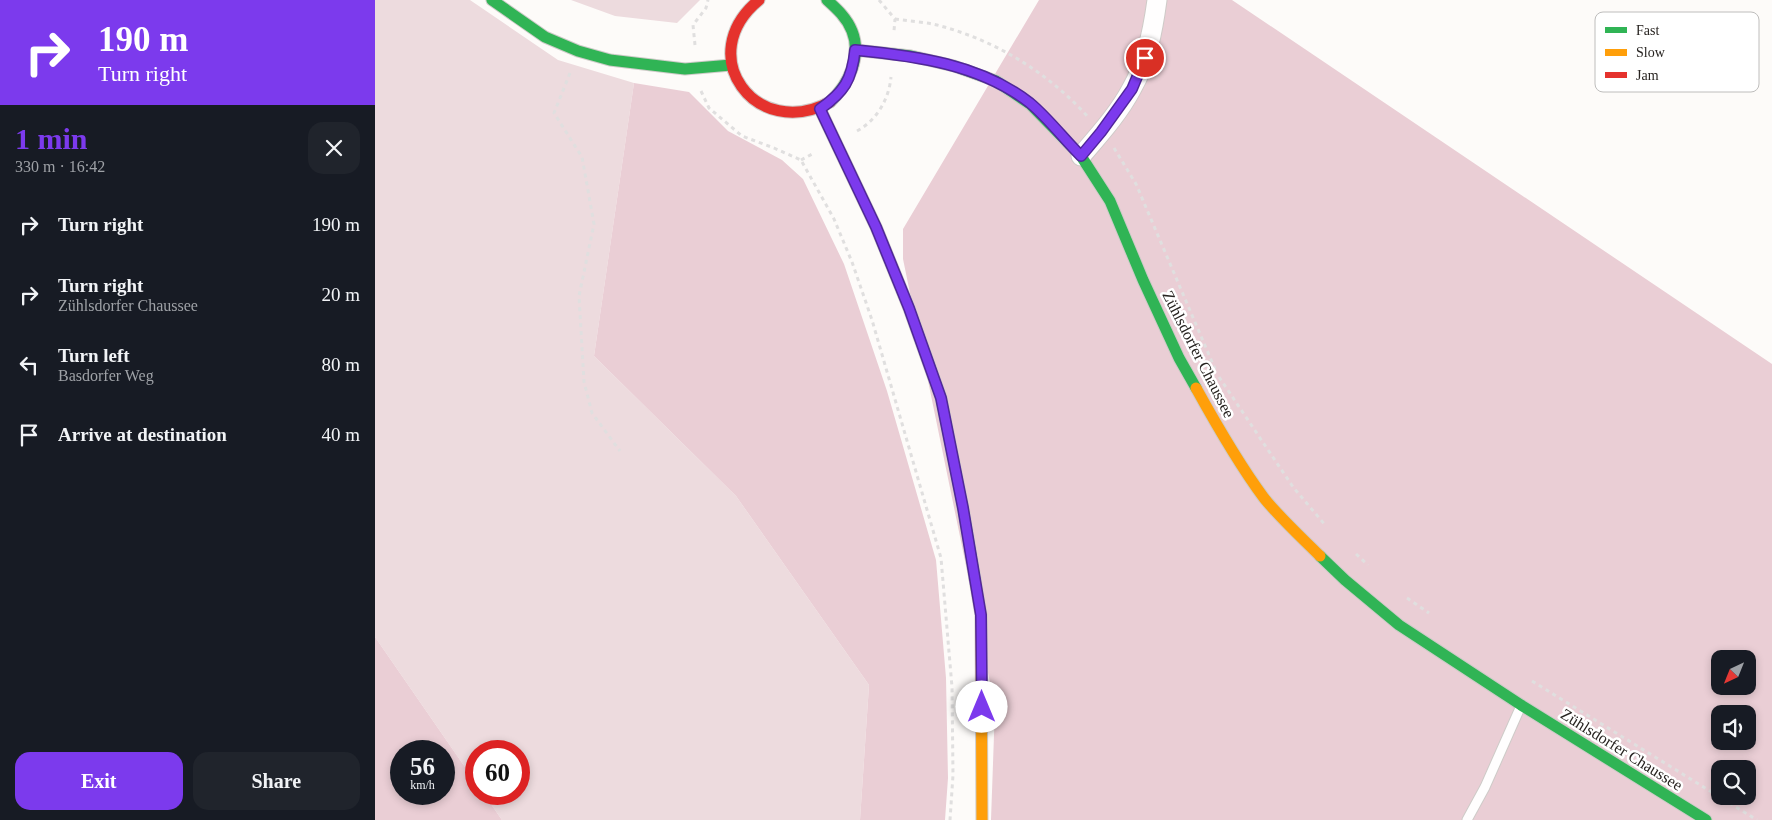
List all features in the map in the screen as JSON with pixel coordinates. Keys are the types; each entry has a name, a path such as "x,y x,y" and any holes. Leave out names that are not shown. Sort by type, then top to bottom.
{"street":[{"path":"492,0 545,37 578,51 610,60 685,69 731,65"},
{"path":"759,0 748,9 736,25 731,44 731,65 738,82 749,97 765,108 783,114 801,114 820,109 835,98 846,85 853,68 855,50 851,30 840,12 827,0"},
{"path":"1081,156 1132,89 1145,58 1157,0"},
{"name":"Zühlsdorfer Chaussee","path":"855,50 911,56 954,66 995,81 1030,104 1081,156 1110,201 1143,280 1179,358 1233,454 1265,498 1294,531 1345,580 1399,625 1521,705 1706,820"},
{"path":"820,109 876,227 909,308 941,398 963,508 981,615 982,820"}],"lane":[{"path":"1467,820 1485,787 1521,705"}],"path":[{"path":"693,26 706,8 708,0"},
{"path":"879,0 895,19 935,24 970,35 1004,51 1035,70 1079,108 1119,153 1136,184 1216,371 1293,487 1330,530"},
{"path":"578,51 555,113 582,157 594,224 579,296 584,382 592,413 620,451"},
{"path":"801,160 833,219 855,270 892,387 941,558 952,687 953,775 950,820"},
{"path":"1351,550 1372,568"},
{"path":"1400,593 1433,616"},
{"path":"1532,681 1757,820"}],"shaded area":[{"path":"375,0 470,0 558,60 634,83 594,356 736,496 869,685 860,820 502,820 492,805 530,805 530,740 465,740 465,767 455,753 455,740 446,740 375,637"},
{"path":"571,0 700,0 677,23 615,16"},
{"path":"1039,0 1232,0 1772,364 1772,820 991,820 995,707 903,259 903,229"},
{"path":"634,83 689,92 728,131 782,160 803,179 844,264 887,391 936,560 946,678 948,778 945,820 860,820 869,685 736,496 594,356"},
{"path":"375,637 446,740 390,740 390,805 455,805 455,753 465,767 465,805 492,805 502,820 375,820"}],"traffic: fast":[{"path":"492,0 545,37 578,51 610,60 685,69 731,65"},
{"path":"827,0 850,26 855,40 852,69 843,87 830,102"},
{"path":"855,50 911,56 954,66 996,81 1030,104 1081,156 1110,201 1143,280 1179,358 1196,388"},
{"path":"820,109 876,227 909,308 941,398 975,579"},
{"path":"1320,556 1345,580 1399,625 1521,705 1706,820"}],"traffic: slow":[{"path":"1196,388 1254,485 1284,521 1320,556"},
{"path":"975,579 981,615 982,820"}],"traffic: jam":[{"path":"759,0 740,22 731,45 733,67 742,87 757,102 778,111 803,111 830,102"}],"route":[{"path":"982,707 981,615 963,508 941,398 909,308 876,227 820,109 835,98 846,85 853,68 855,50 911,56 954,66 995,81 1030,104 1081,156 1132,89 1145,58"}]}
